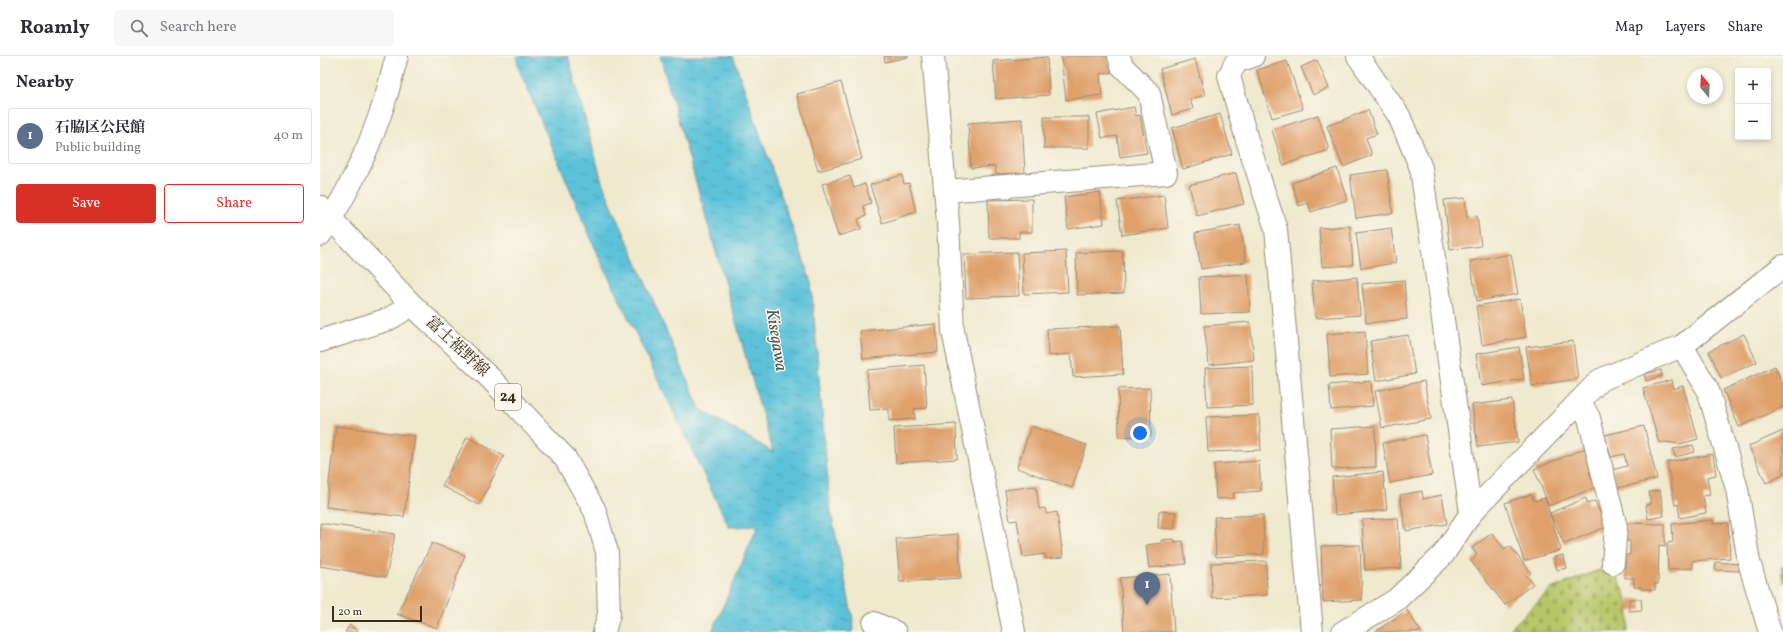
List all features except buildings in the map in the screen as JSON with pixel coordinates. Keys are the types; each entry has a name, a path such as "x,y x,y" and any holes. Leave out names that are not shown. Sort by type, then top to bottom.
{"main road":[{"path":"324,220 359,166 379,116 397,56"},
{"path":"933,56 945,191 953,331 1014,632"},
{"path":"945,191 1166,173 1149,93 1122,66 1119,56"},
{"path":"1253,56 1236,62 1228,76 1276,229 1312,632"},
{"path":"1358,56 1399,116 1421,168 1471,514"},
{"name":"富士裾野線","path":"324,220 491,379 565,458 595,511 607,552 608,614 604,632"},
{"path":"1343,632 1396,600 1443,555 1471,514 1600,380 1682,346 1783,266"},
{"path":"320,341 389,319 412,305"},
{"path":"1682,346 1708,390 1737,489 1749,562 1770,632"},
{"path":"1580,401 1589,418 1616,527 1613,563"},
{"path":"874,623 895,632"}],"green space":[{"path":"1604,568 1613,571 1625,593 1629,615 1628,632 1508,632 1551,589"}],"water":[{"name":"Kisegawa","path":"516,56 568,56 602,182 700,409 773,452 660,56 733,56 811,282 830,507 854,625 852,632 712,632 758,526 729,527 599,257 519,69"}],"place":[{"name":"石脇区公民館","path":"1147,605"}]}
